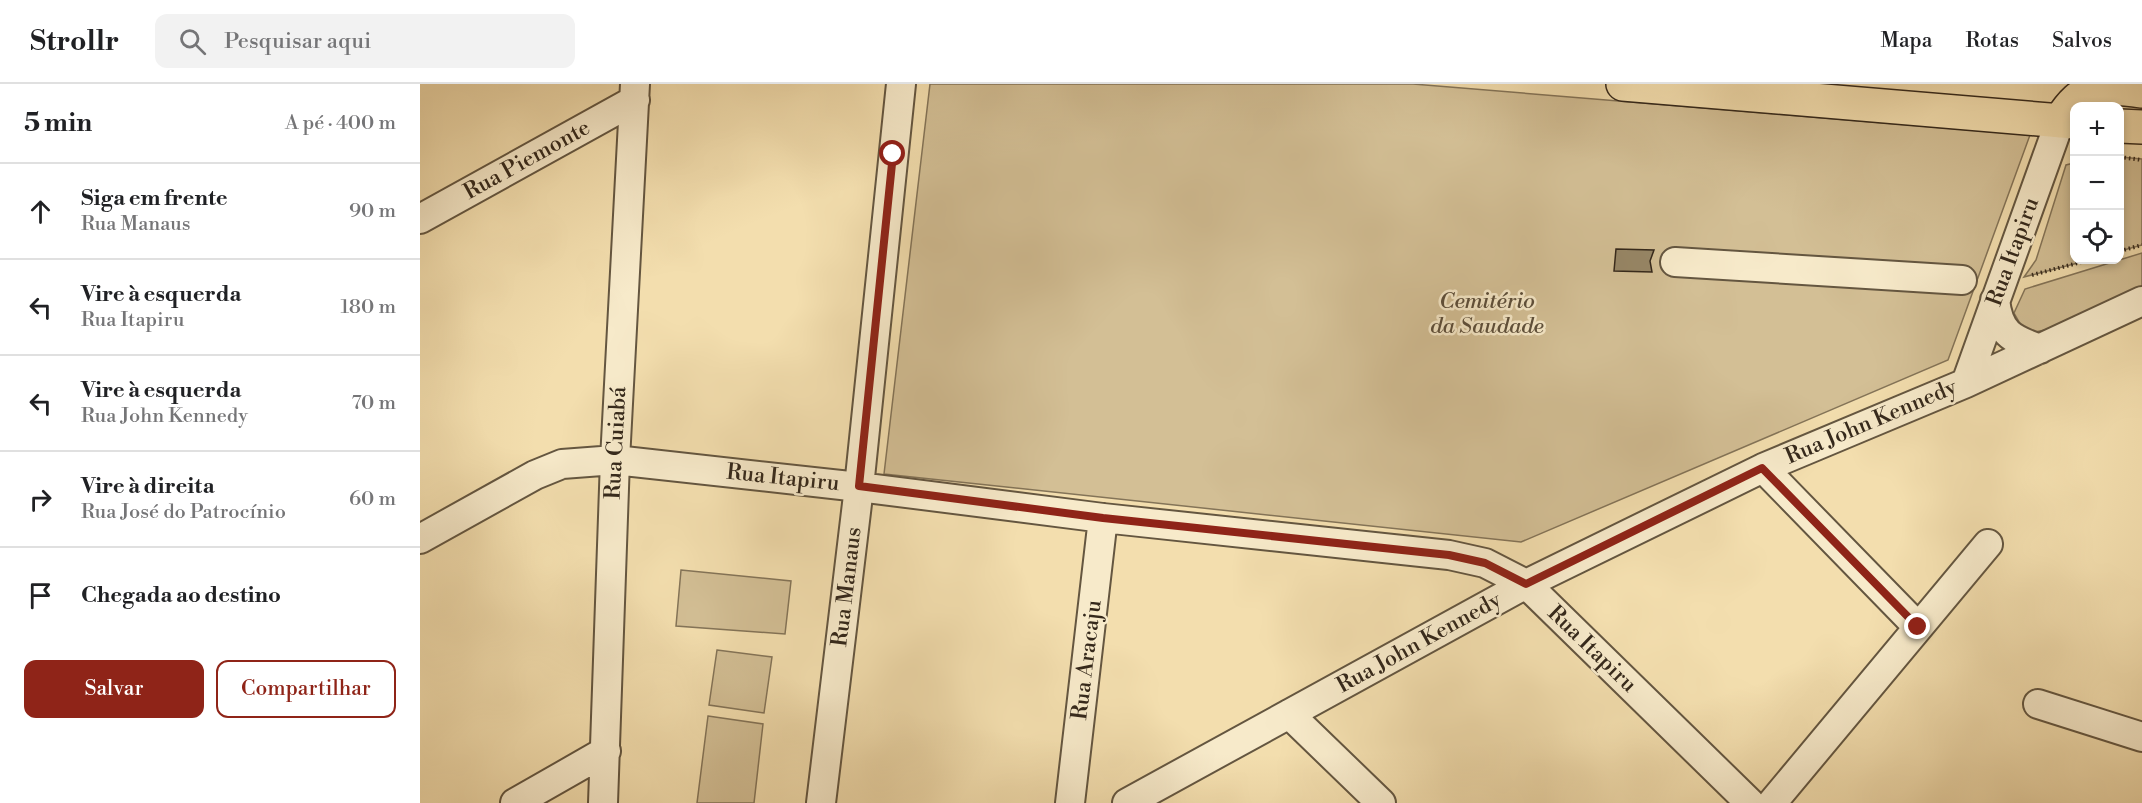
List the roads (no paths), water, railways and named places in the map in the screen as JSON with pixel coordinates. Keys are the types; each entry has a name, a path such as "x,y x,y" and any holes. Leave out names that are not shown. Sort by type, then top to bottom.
{"main road":[{"path":"1623,84 2067,122 2072,101 2087,91 2106,87 2142,91"},
{"path":"2124,126 2142,127"}],"street":[{"name":"Rua Manaus","path":"821,803 859,486 901,84"},
{"name":"Rua Piemonte","path":"420,219 635,92"},
{"name":"Rua Cuiabá","path":"603,803 615,460 635,92"},
{"name":"Rua Itapiru","path":"1966,383 1995,300 2067,122"},
{"path":"1676,262 1962,280"},
{"path":"1995,300 1997,318 2004,330 2016,341 2040,349"},
{"name":"Rua John Kennedy","path":"1127,803 1526,584 1762,468 1966,383 2142,301"},
{"name":"Rua Itapiru","path":"420,539 535,475 562,464 615,460 859,486 1103,518 1449,555 1485,563 1526,584 1750,803"},
{"path":"1762,468 1918,627"},
{"name":"Rua Aracaju","path":"1070,803 1103,518"},
{"path":"1772,803 1988,544"},
{"path":"2038,704 2142,737"},
{"path":"1289,714 1381,803"},
{"path":"515,803 606,751"}],"park label":[{"name":"Cemitério da Saudade","path":"1487,314"}]}
